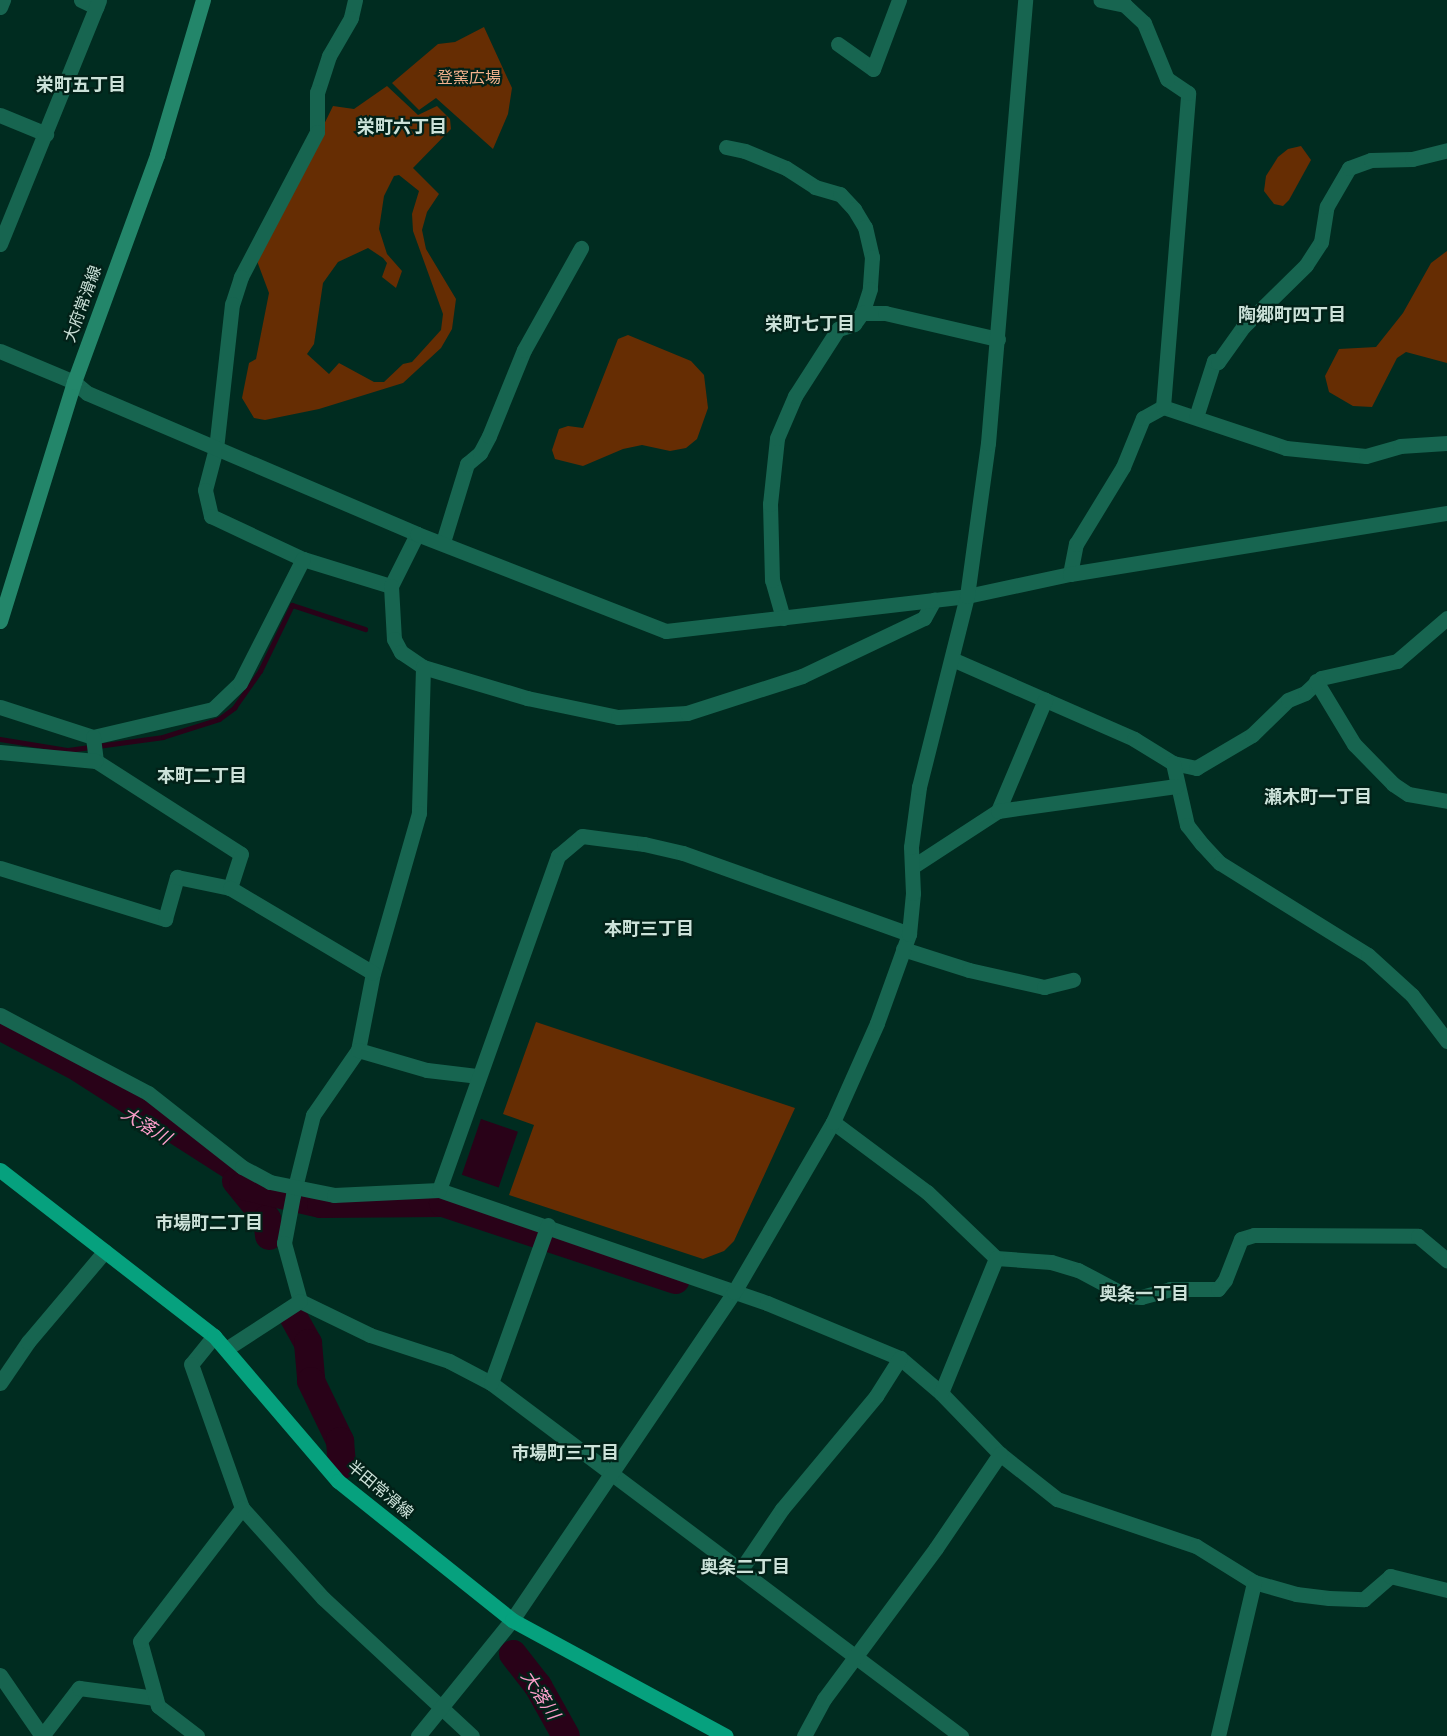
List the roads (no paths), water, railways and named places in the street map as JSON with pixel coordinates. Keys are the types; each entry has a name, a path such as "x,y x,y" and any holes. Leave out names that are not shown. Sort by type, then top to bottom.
{"main road":[{"name":"大府常滑線","path":"0,621 74,382 157,155 203,0"},
{"name":"半田常滑線","path":"0,1170 214,1336 338,1480 512,1620 726,1736"}],"street":[{"path":"0,7 3,0"},
{"path":"0,244 97,3 81,0"},
{"path":"355,0 317,92 317,132 241,277 232,304 216,448 206,490 211,516 303,559 391,586"},
{"path":"838,44 873,69 899,0"},
{"path":"418,1736 444,1707 512,1620 614,1474 734,1293 833,1122 876,1023 909,934 919,787 967,596 998,339 1025,0"},
{"path":"1101,0 1126,2 1148,29 1167,79 1188,93 1163,407"},
{"path":"0,115 46,134"},
{"path":"726,147 745,151 786,168 815,187 840,194 854,209 865,227 872,257 870,289 862,313 854,324 838,329 795,396 777,438 770,504 772,580 783,618"},
{"path":"1196,417 1214,361 1218,362 1244,327 1306,265 1321,242 1328,206 1349,168 1371,160 1412,159 1447,150"},
{"path":"443,543 467,464 480,453 489,436 524,350 581,248"},
{"path":"862,313 885,313 998,339"},
{"path":"0,351 74,382 87,393 417,534 666,631 967,596 1071,574 1447,513"},
{"path":"1071,574 1076,543 1123,467 1143,418 1163,407 1286,448 1366,456 1400,446 1447,443"},
{"path":"417,534 391,586 394,639 400,652 423,667 527,698 618,717 653,717 732,702 802,676 924,618 934,600"},
{"path":"0,707 93,737 213,710 240,683 303,559"},
{"path":"952,659 1134,740 1173,763 1196,768 1252,735 1288,700 1305,693 1316,681 1397,661 1447,618"},
{"path":"423,667 419,813 373,973 358,1050 313,1115 292,1198 284,1243 300,1301 369,1335 449,1361 491,1383 742,1568 962,1736"},
{"path":"1316,681 1354,744 1393,784 1408,794 1447,801"},
{"path":"998,811 1045,700"},
{"path":"93,737 95,759"},
{"path":"0,752 95,759 241,854 231,888"},
{"path":"1173,763 1176,786 1188,825 1220,863 1368,955 1412,995 1447,1041"},
{"path":"912,867 998,811 1176,786"},
{"path":"439,1190 477,1076 558,856 582,836 644,844 683,854 909,934"},
{"path":"0,868 165,919 177,877 231,888 373,973"},
{"path":"903,949 969,970 1044,987 1074,980"},
{"path":"0,1015 148,1093 242,1167 292,1198 439,1190 548,1226 734,1293 900,1359 941,1393 1000,1454 1057,1499 1196,1546 1254,1582 1296,1594 1329,1598 1364,1599 1390,1576 1447,1590"},
{"path":"358,1050 427,1070 477,1076"},
{"path":"833,1122 927,1192 996,1258 1051,1262 1078,1270 1127,1296 1141,1297 1170,1289 1218,1289 1226,1280 1241,1239 1254,1235 1418,1236 1447,1260"},
{"path":"491,1383 548,1226"},
{"path":"0,1383 28,1342 105,1251"},
{"path":"941,1393 996,1258"},
{"path":"226,1349 300,1301"},
{"path":"214,1336 190,1364 242,1508 331,1606 416,1687 444,1707 472,1736"},
{"path":"742,1568 782,1509 876,1396 900,1359"},
{"path":"804,1736 824,1699 857,1657 1000,1454"},
{"path":"197,1736 158,1706 140,1641 242,1508"},
{"path":"1218,1736 1254,1582"},
{"path":"0,1675 42,1736 79,1688 154,1698"}],"water":[{"path":"0,1018 145,1098 251,1179 279,1195 257,1195 257,1206 240,1188 70,1079 0,1042"},
{"path":"481,1119 518,1132 499,1187 462,1175"}],"waterway":[{"path":"0,739 68,750 163,737 219,719 234,708 260,671 292,605 365,629"},
{"name":"大落川","path":"236,1181 267,1219 269,1236"},
{"path":"243,1186 321,1204 443,1203 676,1280"},
{"name":"大落川","path":"294,1318 308,1343 311,1381 340,1441 342,1465"},
{"name":"大落川","path":"513,1654 538,1686 566,1736"}],"district":[{"name":"栄町五丁目","path":"81,85"},
{"name":"栄町六丁目","path":"402,127"},
{"name":"陶郷町四丁目","path":"1292,315"},
{"name":"栄町七丁目","path":"810,324"},
{"name":"本町二丁目","path":"202,776"},
{"name":"瀬木町一丁目","path":"1318,797"},
{"name":"本町三丁目","path":"649,929"},
{"name":"市場町二丁目","path":"209,1223"},
{"name":"奥条一丁目","path":"1144,1294"},
{"name":"市場町三丁目","path":"565,1453"},
{"name":"奥条二丁目","path":"745,1567"}],"park label":[{"name":"登窯広場","path":"469,78"}]}
